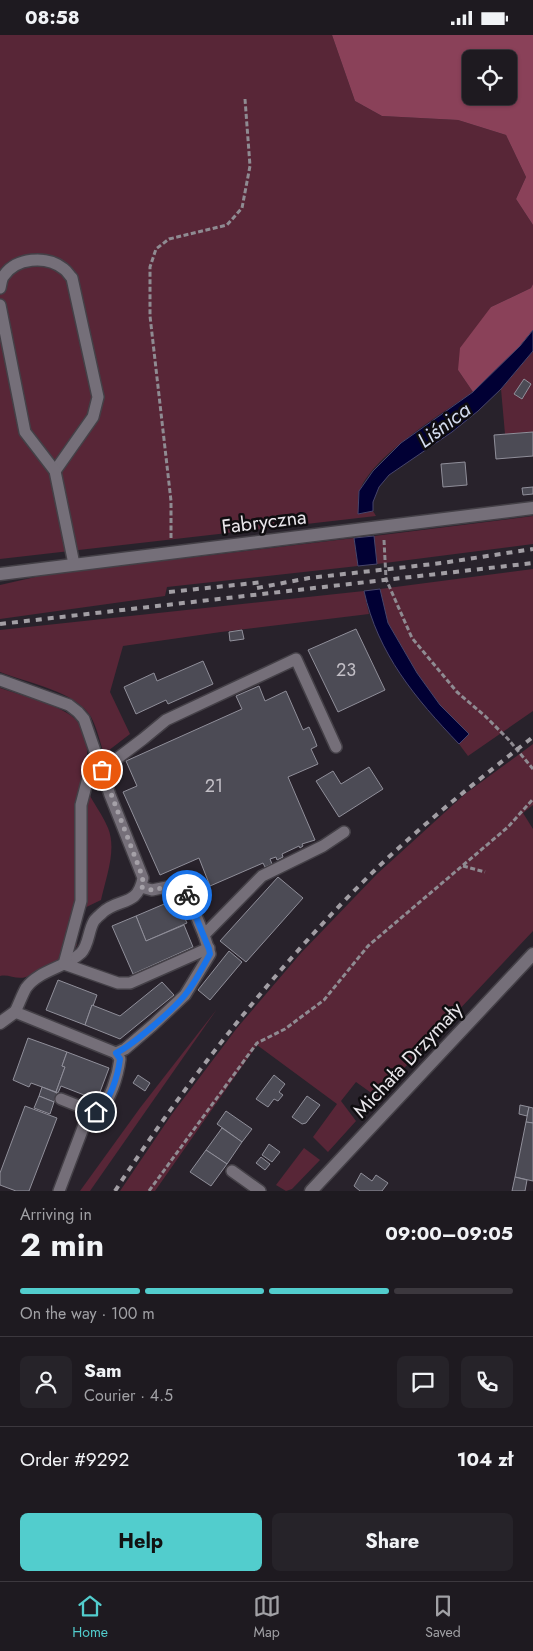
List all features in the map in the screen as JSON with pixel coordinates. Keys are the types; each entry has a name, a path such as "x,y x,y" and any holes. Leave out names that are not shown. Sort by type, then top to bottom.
{"street":[{"name":"Fabryczna","path":"0,574 533,508"},
{"name":"Michała Drzymały","path":"311,1191 533,954"},
{"path":"0,1023 15,1012"}],"lane":[{"path":"0,288 2,277 15,265 31,260 43,260 63,268 72,278 98,397 93,417 54,471"},
{"path":"0,305 25,432 54,471 74,564"},
{"path":"64,964 81,901 81,805 88,778 102,770 166,720 296,659 336,747"},
{"path":"0,680 62,703 78,712 84,719 143,878 136,896 104,911 94,921 82,952 36,979 27,987 15,1012 116,1053 120,1059 107,1101 102,1108 86,1120 59,1191"},
{"path":"204,935 262,876 323,846 344,832"},
{"path":"116,1053 125,1049 185,995 210,954 187,894 177,885 152,890 141,887"},
{"path":"64,964 118,983 130,983 209,949"},
{"path":"61,1099 96,1112"},
{"path":"232,1171 260,1191"}],"path":[{"path":"171,553 171,501 150,316 150,267 156,249 169,239 227,225 242,208 250,166 245,99"},
{"path":"384,527 386,579 412,638 457,692 491,721 533,769"},
{"path":"149,1191 257,1043 285,1029 324,1000 368,946 508,827 533,799"},
{"path":"462,865 485,872"}],"shaded area":[{"path":"0,35 332,35 355,101 382,116 458,120 506,135 526,177 516,199 533,225 533,284 531,288 491,307 458,370 473,392 393,449 368,477 359,493 358,513 373,511 376,516 0,559"},
{"path":"332,35 533,35 533,225 516,199 526,177 506,135 458,120 382,116 355,101"},
{"path":"533,284 533,330 520,346 473,392 458,370 460,348 491,307 531,288"},
{"path":"533,351 533,432 505,434 501,389"},
{"path":"533,516 533,544 377,564 374,536"},
{"path":"354,538 358,566 167,587 165,596 0,619 0,585 44,575"},
{"path":"533,569 533,711 468,756 459,744 469,734 440,705 417,673 388,623 380,589"},
{"path":"364,591 369,614 123,646 110,692 130,734 104,754 97,730 84,708 63,694 0,672 0,630"},
{"path":"0,688 52,706 77,721 85,737 87,750 82,770 83,780 108,828 111,845 110,864 101,900 76,912 71,929 77,945 71,955 22,978 0,976"},
{"path":"533,744 533,805 523,813 533,829 533,931 377,1097 356,1082 341,1101 356,1121 328,1152 313,1137 337,1104 257,1045 155,1191 120,1191 172,1114 237,1028 301,953 377,874 465,794"},
{"path":"217,1009 90,1191 80,1191 140,1108"},
{"path":"304,1148 320,1160 292,1189 286,1191 276,1185"}],"water":[{"name":"Liśnica","path":"533,330 533,351 501,389 452,432 389,475 379,487 373,502 373,511 358,514 359,491 373,471 401,443 473,392 520,346"},
{"path":"374,536 377,564 358,566 354,538"},
{"path":"380,589 388,623 417,673 440,705 469,734 459,744 413,692 389,655 370,614 364,591"}],"building":[{"path":"524,379 531,384 522,399 514,394"},
{"path":"533,432 533,456 496,459 494,435"},
{"path":"465,462 467,485 443,487 441,464"},
{"path":"533,487 533,494 523,495 522,488"},
{"path":"356,629 385,690 338,712 308,650"},
{"path":"242,630 244,639 230,641 229,632"},
{"path":"203,661 213,684 168,704 166,700 136,714 124,687 154,673 157,681"},
{"path":"259,686 265,701 286,691 303,730 309,727 317,746 311,749 318,764 288,777 315,840 302,844 303,846 300,848 299,846 282,854 283,857 277,860 276,857 270,859 272,864 265,867 263,863 210,886 199,858 160,875 123,792 137,786 126,761 242,709 236,696"},
{"path":"369,767 383,789 339,817 316,781 333,771 341,784"},
{"path":"278,877 303,898 246,962 220,941"},
{"path":"176,899 187,923 146,941 136,916"},
{"path":"136,916 146,941 184,925 193,947 133,974 112,926"},
{"path":"229,951 242,962 210,1000 198,990"},
{"path":"58,980 97,995 85,1025 46,1010"},
{"path":"162,982 174,995 120,1039 85,1025 92,1005 120,1016"},
{"path":"28,1038 67,1052 62,1066 65,1067 56,1092 31,1083 29,1087 13,1080"},
{"path":"67,1052 109,1068 97,1100 61,1086 58,1093 56,1092 65,1067 62,1066"},
{"path":"138,1075 150,1083 145,1091 133,1083"},
{"path":"274,1075 285,1084 279,1092 283,1095 278,1101 274,1099 268,1107 256,1099"},
{"path":"42,1087 57,1093 54,1102 39,1096"},
{"path":"39,1096 54,1102 50,1114 34,1108"},
{"path":"307,1096 320,1105 306,1123 302,1124 292,1117"},
{"path":"520,1105 529,1107 527,1116 519,1114"},
{"path":"25,1106 57,1118 29,1191 16,1191 0,1185 0,1173"},
{"path":"529,1107 533,1108 533,1123 526,1122"},
{"path":"226,1111 252,1129 242,1142 217,1124"},
{"path":"526,1122 533,1123 533,1181 515,1177"},
{"path":"222,1128 242,1142 227,1164 206,1150"},
{"path":"269,1144 280,1152 272,1162 262,1155"},
{"path":"206,1150 227,1164 211,1186 190,1172"},
{"path":"261,1157 270,1164 265,1170 256,1163"},
{"path":"361,1173 372,1181 376,1175 388,1183 382,1191 360,1191 354,1186"},
{"path":"515,1177 527,1180 525,1191 512,1191"}],"railway":[{"path":"257,588 309,578 442,563 533,549"},
{"path":"0,624 533,563"},
{"path":"169,592 264,582"},
{"path":"115,1191 173,1106 204,1065 303,945 393,853 452,802 533,737"}],"way so far":[{"path":"102,770 110,795 138,863 143,878 141,887 152,890 177,885 187,895"}],"route":[{"path":"96,1112 107,1101 119,1067 120,1059 116,1053 125,1049 185,995 210,954 187,895"}]}
